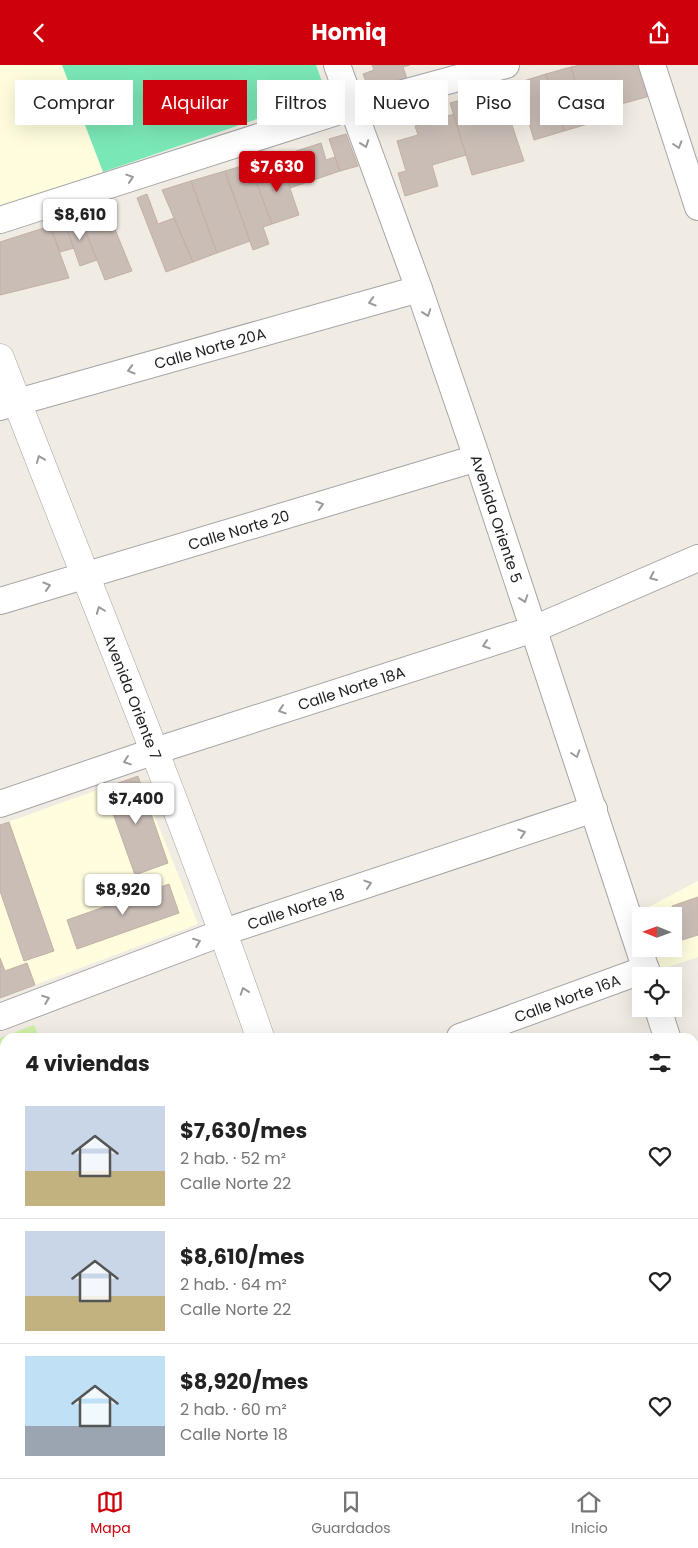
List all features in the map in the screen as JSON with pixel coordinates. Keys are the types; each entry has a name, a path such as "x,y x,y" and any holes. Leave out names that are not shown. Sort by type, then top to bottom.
{"street":[{"name":"Avenida Oriente 5","path":"337,65 419,289 477,458 645,967"},
{"path":"0,220 352,107 506,65"},
{"path":"652,65 698,207"},
{"name":"Calle Norte 20A","path":"9,405 419,289"},
{"name":"Avenida Oriente 7","path":"0,357 9,405 86,574 224,932 259,1033"},
{"name":"Calle Norte 20","path":"0,601 477,458"},
{"name":"Calle Norte 18A","path":"0,804 155,751 534,629 698,558"},
{"name":"Calle Norte 18","path":"0,1017 224,932 594,809"},
{"name":"Calle Norte 16A","path":"472,1033 632,978"},
{"path":"661,1017 666,1033"}],"shaded area":[{"path":"0,65 316,65 322,80 257,80 257,119 247,123 247,80 143,80 143,125 240,125 0,208"},
{"path":"138,775 198,924 0,998 0,825"},
{"path":"698,881 698,957 668,967 658,967 655,957 682,957 682,907 649,907"}],"green space":[{"path":"62,65 316,65 322,80 257,80 257,119 247,122 247,80 143,80 143,125 240,125 103,172 85,125 133,125 133,80 68,80"},
{"path":"34,1025 37,1033 13,1033"}],"building":[{"path":"372,65 410,65 403,67 407,79 404,80 365,80 363,74 374,70"},
{"path":"580,65 640,65 650,96 623,103 623,80 575,80 571,67"},
{"path":"571,67 575,80 548,80 546,74"},
{"path":"546,74 548,80 540,80 540,125 562,125 564,131 534,140 530,125 530,80 527,80"},
{"path":"458,101 458,125 512,125 524,161 472,175 450,103"},
{"path":"454,114 466,155 432,165 438,186 405,196 398,173 406,171 397,141 418,135 415,126 448,125 448,116"},
{"path":"562,125 585,125 564,131"},
{"path":"346,134 358,166 340,171 329,139"},
{"path":"321,143 326,160 335,157 340,171 290,188 285,173 296,170 290,153"},
{"path":"279,156 299,215 272,224 255,179 271,173 266,160"},
{"path":"242,166 249,184 256,181 272,224 263,227 269,244 253,250 225,171"},
{"path":"225,171 250,241 217,253 191,181"},
{"path":"191,181 217,253 193,262 162,190"},
{"path":"147,194 158,224 174,218 193,262 166,272 137,198"},
{"path":"92,209 102,232 114,227 132,271 105,280 79,215"},
{"path":"79,215 97,260 80,266 64,221"},
{"path":"64,221 74,248 60,252 50,226"},
{"path":"50,226 69,278 0,295 0,242"},
{"path":"138,776 168,863 135,875 104,788"},
{"path":"9,822 54,951 24,961 0,891 0,825"},
{"path":"169,884 179,913 77,949 67,920"},
{"path":"698,897 698,935 682,940 682,907 672,906"},
{"path":"0,958 5,971 27,963 35,985 0,998"}]}
